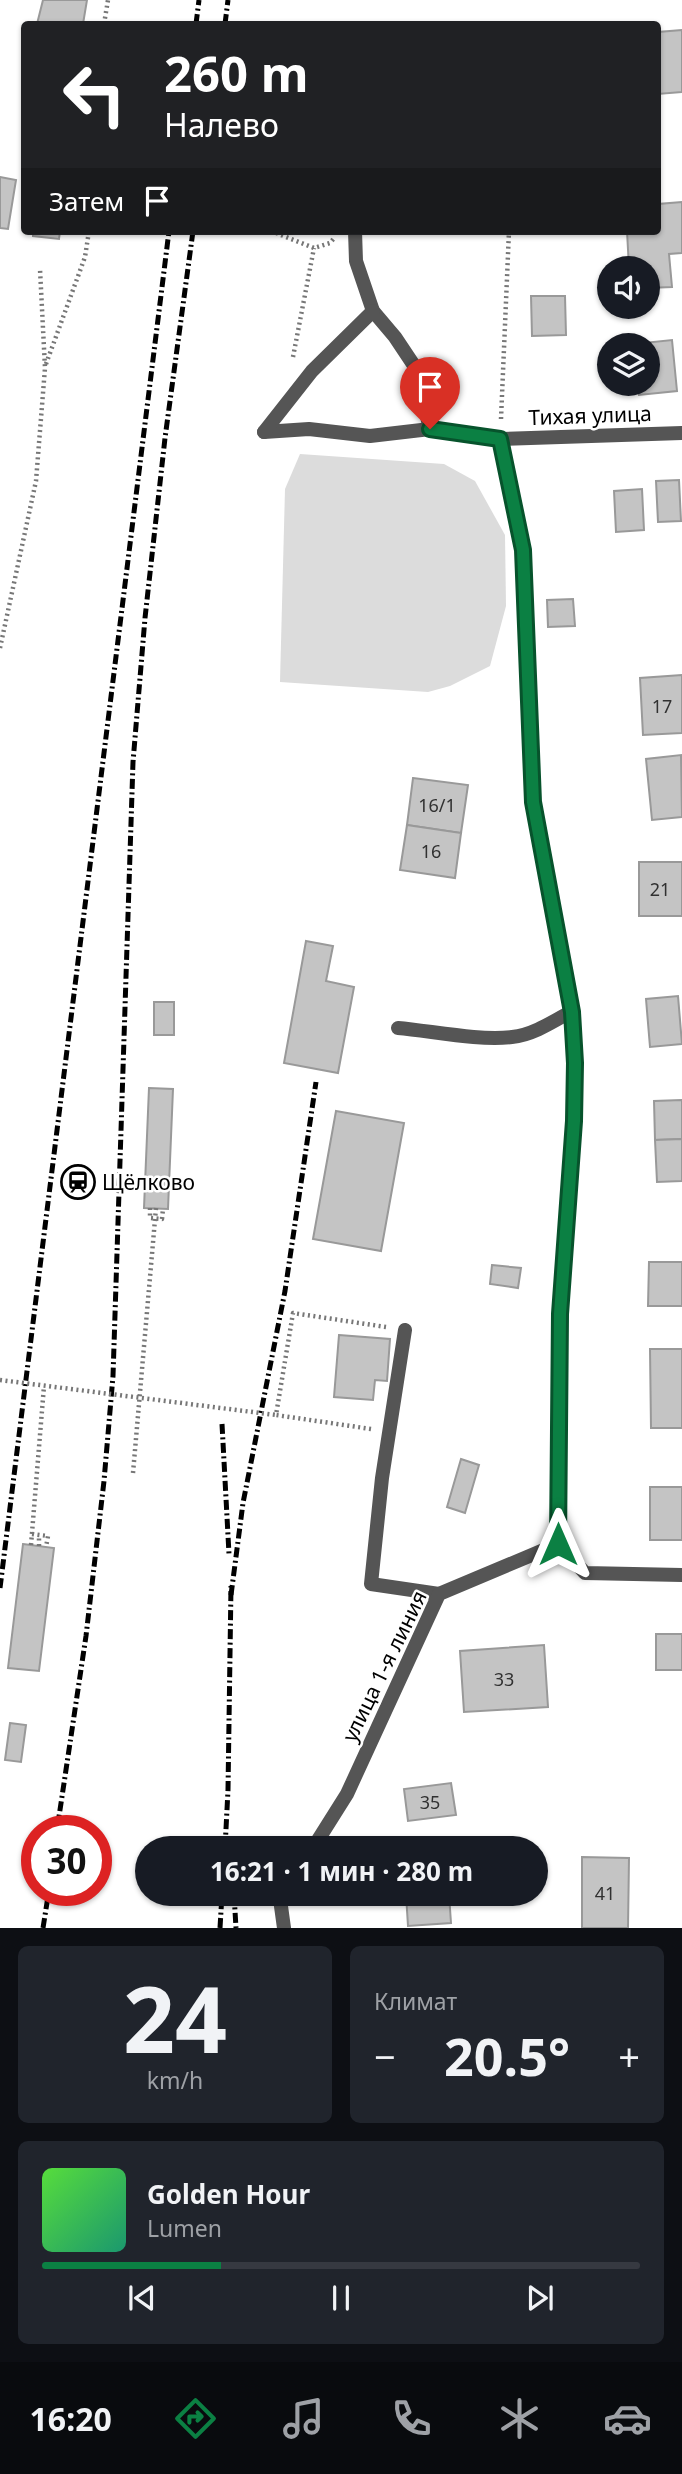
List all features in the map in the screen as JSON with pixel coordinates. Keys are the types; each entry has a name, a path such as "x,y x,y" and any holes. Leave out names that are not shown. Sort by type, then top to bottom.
{"street":[{"path":"355,235 356,261 373,311 395,337 415,368 430,429"},
{"name":"Тихая улица","path":"373,311 312,371 264,432 309,429 370,436 430,429 500,439 682,433"},
{"path":"500,439 523,550 533,802 572,1012 575,1063 574,1121 560,1314 558,1544 585,1573 682,1575"},
{"path":"398,1028 484,1037 514,1037 572,1012"},
{"path":"405,1330 389,1432 371,1584 439,1594"},
{"name":"улица 1-я линия","path":"321,1836 347,1794 439,1594 558,1544"},
{"path":"282,1906 284,1928"}],"path":[{"path":"104,21 108,0"},
{"path":"45,368 85,257 88,235"},
{"path":"281,235 314,248 330,243 337,235"},
{"path":"500,439 509,235"},
{"path":"291,362 296,351 314,248"},
{"path":"0,648 36,481 45,368 40,269"},
{"path":"156,1208 162,1219 156,1219 150,1218 156,1208"},
{"path":"133,1473 156,1219"},
{"path":"276,1415 293,1313 405,1330"},
{"path":"0,1380 389,1432"},
{"path":"31,1545 44,1386"},
{"path":"32,1534 48,1536 46,1547"},
{"path":"39,1535 39,1546"}],"shaded area":[{"path":"300,454 444,464 475,481 505,535 506,606 490,666 450,686 428,692 280,682 285,489"}],"building":[{"path":"43,0 87,0 84,21 38,21"},
{"path":"682,30 682,92 661,94 661,32"},
{"path":"0,177 16,180 8,229 0,228"},
{"path":"682,202 682,253 669,254 672,287 660,288 660,256 628,256 627,235 661,235 661,204"},
{"path":"33,235 60,235 59,239"},
{"path":"531,296 565,296 566,335 532,336"},
{"path":"672,340 677,391 660,393 660,341"},
{"path":"679,480 681,521 658,522 656,481"},
{"path":"642,489 644,530 616,532 614,491"},
{"path":"573,599 575,626 548,627 547,600"},
{"path":"682,675 682,733 643,735 640,678"},
{"path":"681,755 682,817 652,820 646,759"},
{"path":"413,778 468,785 461,833 407,825"},
{"path":"407,825 461,833 455,878 400,870"},
{"path":"639,862 682,862 682,916 639,916"},
{"path":"306,941 333,946 326,981 354,987 338,1073 284,1063"},
{"path":"678,996 682,1044 650,1047 646,999"},
{"path":"154,1002 174,1002 174,1035 154,1035"},
{"name":"Щёлково","path":"149,1088 173,1089 168,1209 144,1208"},
{"path":"682,1100 682,1139 655,1140 654,1101"},
{"path":"336,1111 404,1123 381,1251 313,1239"},
{"path":"682,1139 682,1181 657,1182 655,1140"},
{"path":"649,1262 682,1262 682,1306 648,1306"},
{"path":"492,1265 521,1268 518,1288 490,1284"},
{"path":"339,1335 390,1339 387,1381 375,1380 373,1400 334,1397"},
{"path":"650,1349 682,1349 682,1428 651,1428"},
{"path":"461,1459 479,1465 465,1513 447,1507"},
{"path":"650,1487 682,1487 682,1540 650,1540"},
{"path":"23,1544 54,1548 39,1671 8,1668"},
{"path":"656,1634 682,1634 682,1670 656,1670"},
{"path":"544,1645 548,1707 464,1712 460,1651"},
{"path":"10,1723 26,1725 21,1762 5,1760"},
{"path":"451,1783 456,1815 408,1821 404,1789"},
{"path":"582,1857 629,1858 628,1928 582,1928"},
{"path":"407,1906 450,1906 451,1923 408,1926"}],"railway":[{"path":"196,21 199,0"},
{"path":"225,21 228,0"},
{"path":"0,1588 169,235"},
{"path":"59,1815 86,1636 113,1376 133,762 145,618 165,438 192,235"},
{"path":"231,1595 243,1503 285,1291 316,1082"},
{"path":"222,1424 229,1554"},
{"path":"226,1836 231,1586"},
{"path":"43,1928 46,1906"},
{"path":"220,1928 221,1906"},
{"path":"235,1906 236,1928"}],"place":[{"name":"Щёлково","path":"78,1182"}],"route":[{"path":"430,429 500,439 523,550 533,802 572,1012 575,1063 574,1121 560,1314 558,1544"}]}
